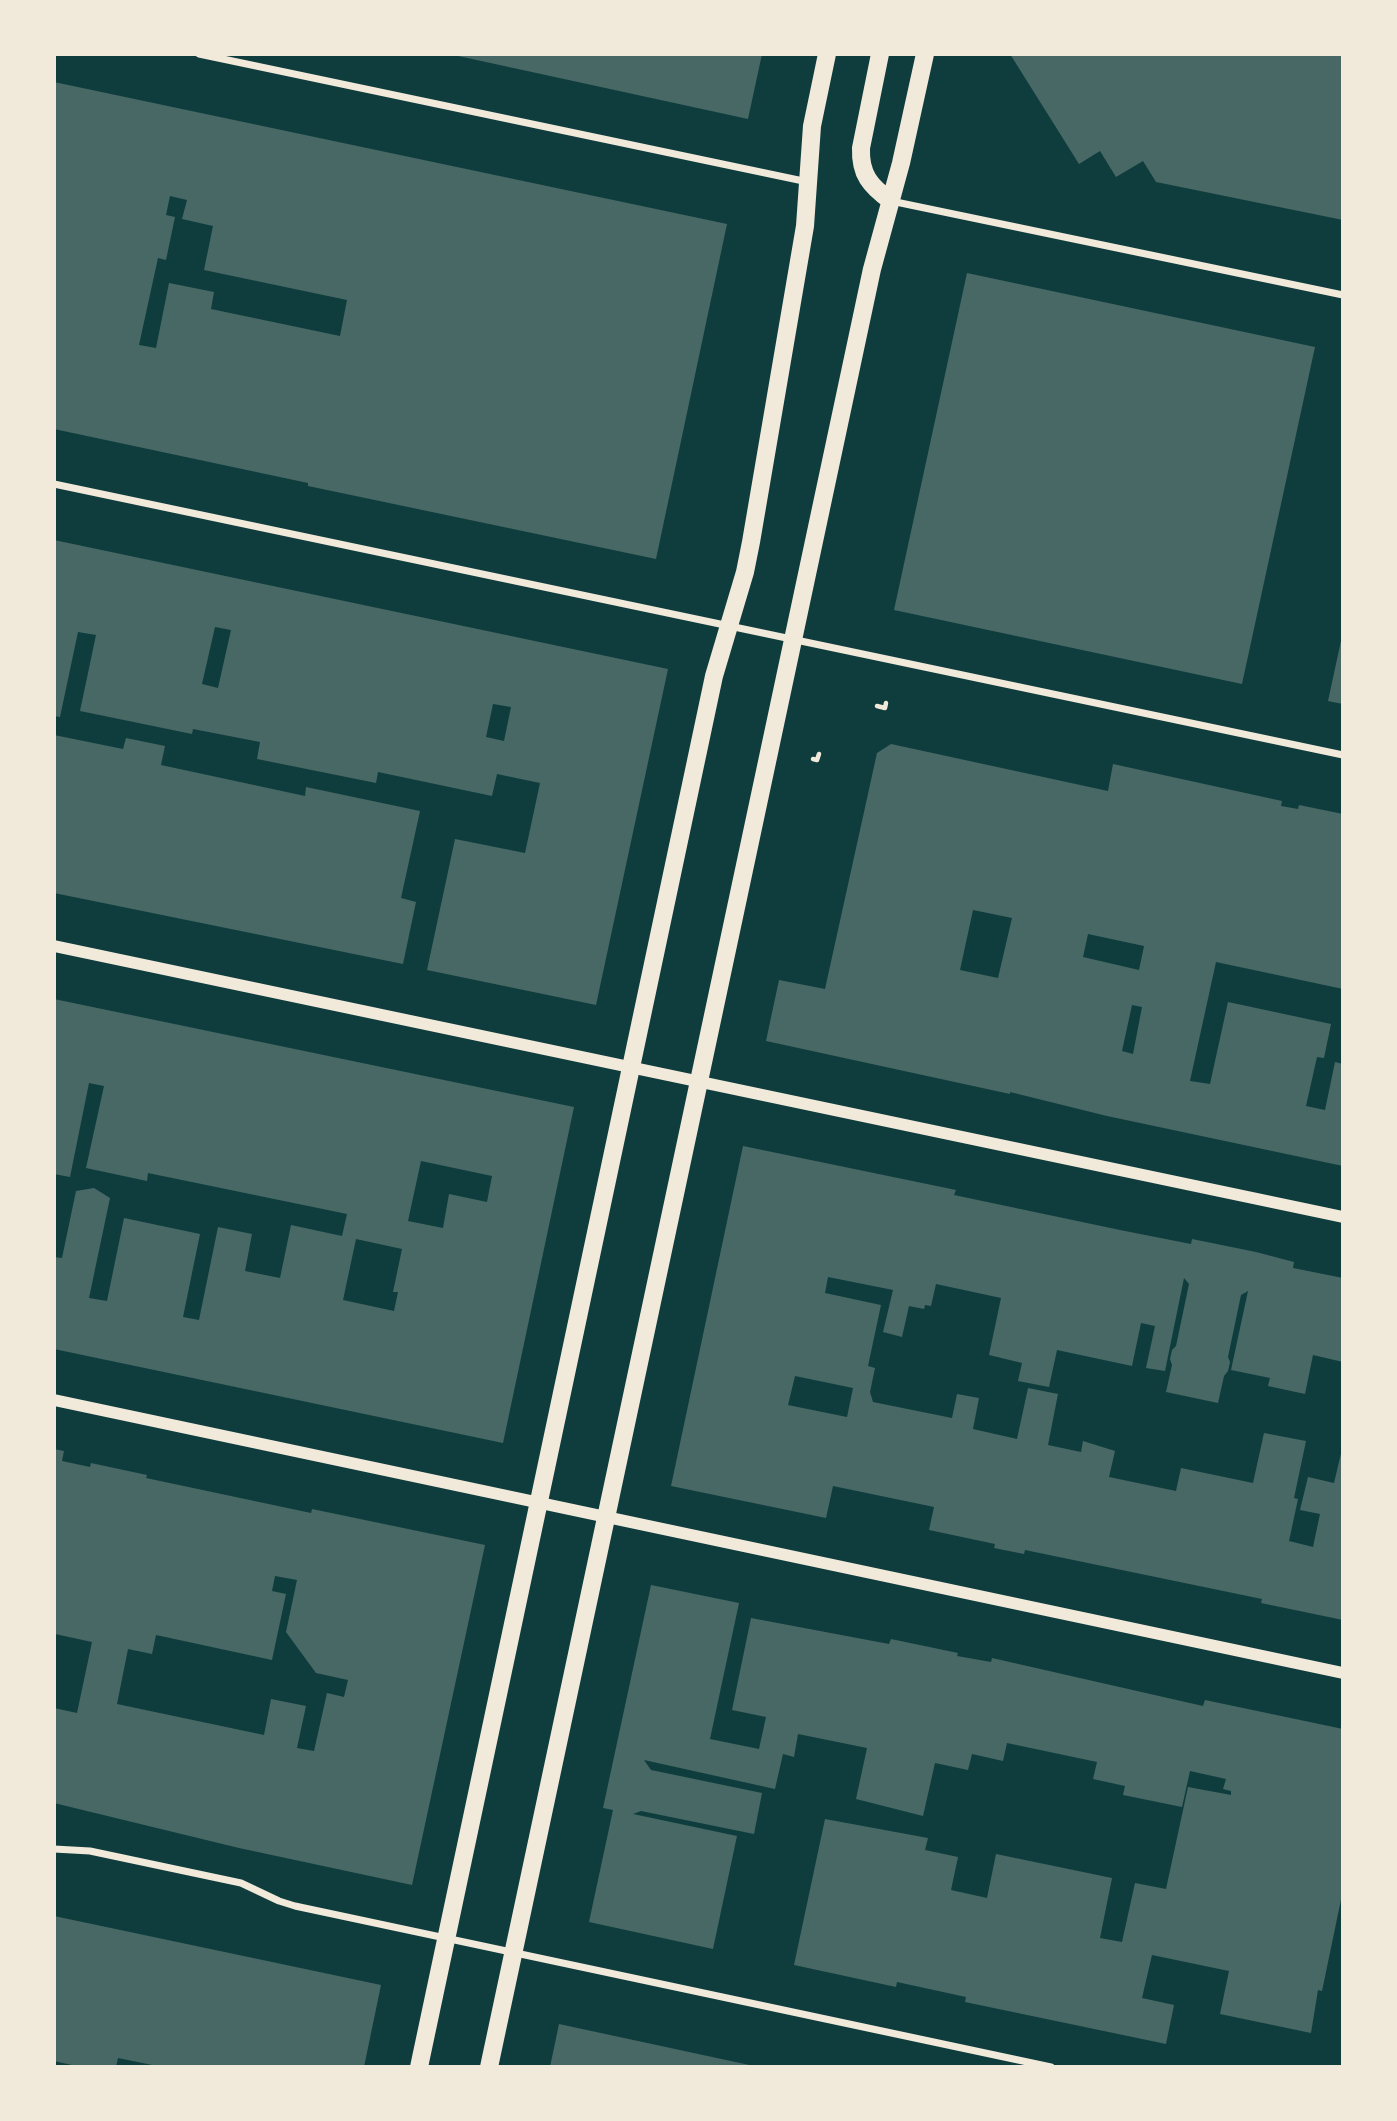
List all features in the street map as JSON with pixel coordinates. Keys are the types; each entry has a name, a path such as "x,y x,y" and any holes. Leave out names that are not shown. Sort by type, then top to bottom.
{"main road":[{"path":"419,2067 714,676 745,572 805,226 812,126 827,54"},
{"path":"880,54 861,148 861,161 867,180 873,188 891,201"},
{"path":"489,2067 872,269 901,163 925,54"}],"street":[{"path":"199,54 808,182"},
{"path":"891,201 1343,295"},
{"path":"54,484 1343,755"},
{"path":"54,946 1343,1217"},
{"path":"54,1400 1343,1673"},
{"path":"54,1849 90,1851 241,1883 287,1904 1051,2067"}],"path":[{"path":"877,706 885,708 886,703"},
{"path":"813,759 817,760 819,754"}],"building":[{"path":"449,54 762,54 748,119"},
{"path":"1010,54 1343,54 1343,220 1156,182 1143,161 1116,177 1100,151 1079,164"},
{"path":"54,82 727,224 656,559 308,486 308,483 54,429","holes":["170,196 187,200 182,219 213,226 204,270 347,300 340,336 211,309 214,292 169,283 156,348 139,345 158,258 166,260 175,217 166,215"]},
{"path":"967,273 1315,347 1242,684 894,610"},
{"path":"54,540 668,669 596,1005 427,970 455,839 525,853 540,783 497,774 492,796 378,772 376,783 257,759 260,742 193,729 192,734 80,711 96,635 78,632 60,717 54,716","holes":["215,627 231,630 218,688 202,684","493,704 511,707 504,741 486,737"]},
{"path":"1343,637 1343,704 1328,701"},
{"path":"54,735 123,749 126,738 165,746 161,765 305,796 306,787 420,811 401,898 416,902 403,964 54,893"},
{"path":"891,744 1108,791 1113,764 1282,801 1281,806 1298,809 1299,805 1343,814 1343,989 1216,962 1190,1081 1210,1084 1228,1002 1331,1024 1324,1058 1317,1057 1306,1106 1325,1110 1335,1062 1343,1064 1343,1166 766,1041 779,980 825,989 877,753","holes":["973,910 1012,918 998,978 960,970","1088,934 1144,946 1139,970 1083,957","1132,1005 1142,1007 1133,1054 1122,1051"]},
{"path":"54,999 574,1107 503,1443 54,1349 54,1257 62,1258 76,1191 94,1188 110,1198 89,1298 107,1301 124,1218 200,1234 183,1317 199,1320 218,1227 252,1234 245,1271 280,1278 291,1225 342,1236 347,1214 148,1173 147,1181 86,1168 104,1086 89,1083 70,1177 54,1174","holes":["421,1161 492,1176 487,1202 449,1194 443,1228 408,1221","356,1239 402,1249 393,1292 398,1292 394,1311 343,1300"]},
{"path":"743,1146 956,1190 954,1195 1120,1230 1191,1244 1192,1239 1256,1252 1294,1262 1293,1268 1343,1278 1343,1362 1313,1355 1305,1394 1268,1386 1270,1378 1231,1370 1248,1291 1241,1295 1228,1357 1230,1362 1218,1403 1166,1392 1172,1365 1170,1359 1176,1346 1189,1284 1184,1278 1165,1371 1146,1368 1155,1326 1141,1323 1132,1366 1057,1350 1049,1387 1018,1381 1022,1363 989,1355 1001,1298 936,1284 931,1306 925,1305 924,1309 909,1306 902,1337 883,1332 893,1290 828,1277 825,1293 881,1305 868,1366 875,1368 870,1392 873,1402 952,1418 957,1394 979,1398 973,1429 1017,1439 1028,1388 1058,1394 1048,1445 1081,1452 1083,1441 1115,1451 1109,1477 1176,1491 1181,1468 1253,1483 1264,1433 1306,1441 1294,1498 1298,1499 1289,1541 1313,1547 1320,1514 1300,1510 1308,1477 1334,1483 1343,1445 1343,1620 1261,1603 1262,1599 1025,1550 1024,1554 994,1548 995,1544 929,1530 934,1507 833,1486 826,1518 671,1486","holes":["795,1376 853,1388 847,1417 788,1405"]},
{"path":"54,1449 64,1451 62,1461 90,1467 91,1463 147,1475 146,1478 311,1513 312,1509 485,1545 412,1885 239,1848 54,1803 54,1708 77,1713 92,1642 55,1634","holes":["275,1576 297,1580 286,1632 316,1673 348,1680 344,1697 327,1693 314,1751 297,1748 306,1706 271,1699 264,1735 117,1704 128,1649 152,1654 156,1635 272,1660 286,1594 272,1591"]},
{"path":"651,1585 739,1603 710,1739 759,1749 766,1717 732,1710 751,1618 889,1644 891,1639 958,1653 957,1656 991,1662 992,1658 1203,1706 1205,1700 1343,1729 1343,1890 1322,1991 1318,1990 1311,2033 1220,2014 1229,1971 1152,1955 1142,1998 1174,2005 1166,2044 965,2002 966,1997 897,1982 896,1987 794,1965 825,1819 928,1838 925,1850 958,1857 951,1890 987,1898 996,1854 1112,1878 1100,1938 1122,1942 1135,1883 1166,1889 1188,1787 1231,1795 1231,1791 1223,1789 1226,1779 1190,1771 1182,1807 1123,1795 1125,1786 1093,1779 1097,1762 1007,1743 1003,1761 972,1754 968,1770 935,1763 923,1816 856,1799 867,1748 798,1734 794,1757 783,1754 775,1789 644,1760 651,1770 762,1793 754,1834 641,1811 633,1814 737,1836 713,1949 589,1922 613,1810 603,1808"},
{"path":"54,1916 381,1985 364,2067 162,2067 118,2058 116,2067 81,2067 54,2061"},
{"path":"559,2024 754,2066 754,2067 550,2067"}]}
